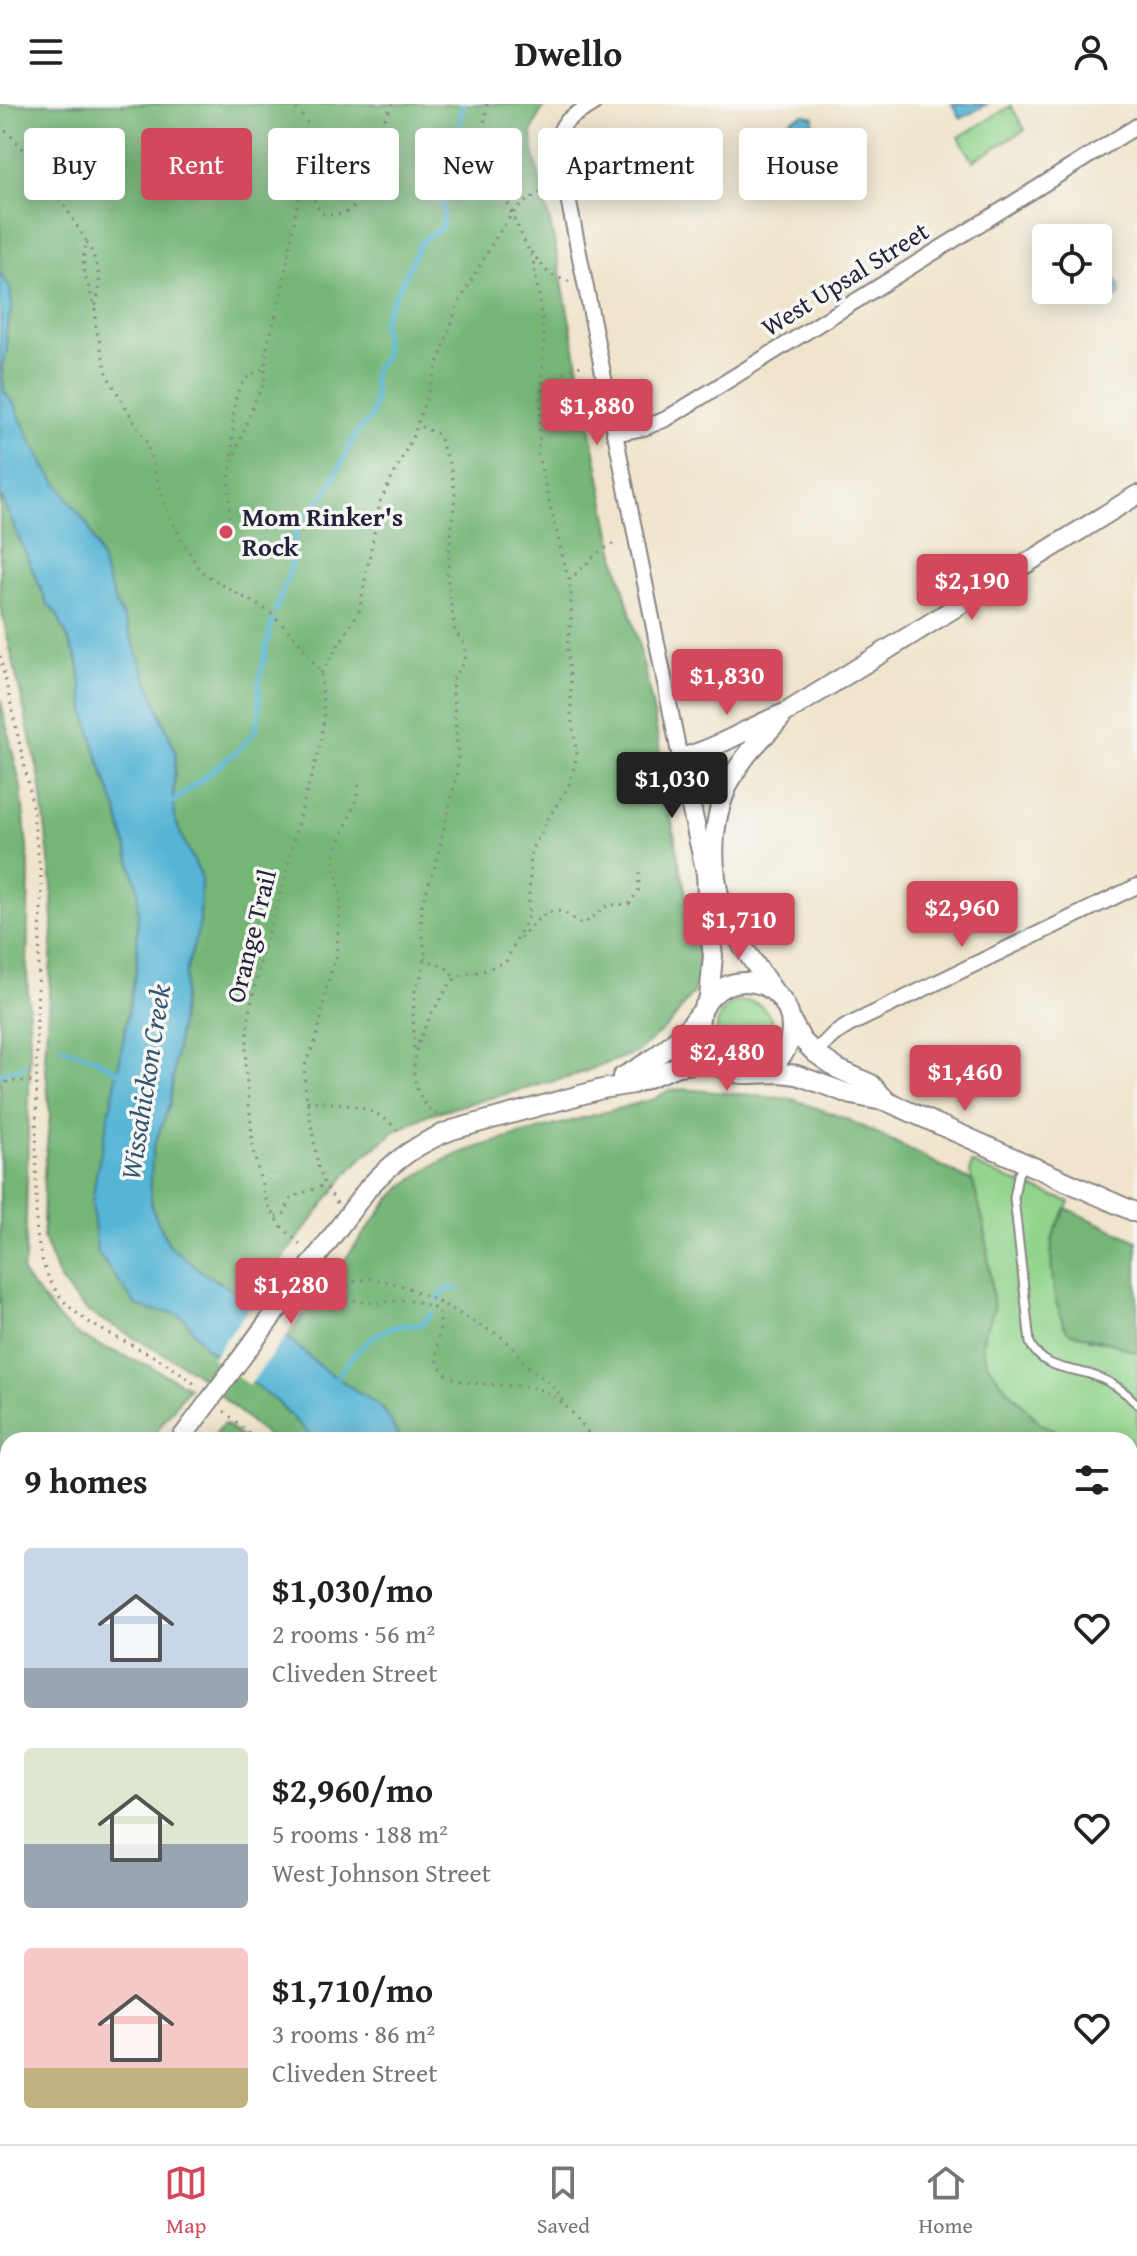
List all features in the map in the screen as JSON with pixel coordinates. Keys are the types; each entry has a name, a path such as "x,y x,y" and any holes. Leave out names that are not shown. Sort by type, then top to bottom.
{"street":[{"path":"593,104 565,122 559,133 559,153 680,758 706,873 713,956 698,1035 705,1052 718,1066"},
{"name":"West Upsal Street","path":"614,434 644,428 666,419 1137,126"},
{"path":"680,758 709,749 785,713 1137,495"},
{"path":"721,904 714,874 713,848 725,792 745,757 785,713"},
{"path":"706,873 743,947 783,1004 802,1040 838,1069 871,1084 888,1102"},
{"path":"815,1053 833,1035 849,1025 1137,886"},
{"path":"602,1089 642,1067 668,1047 725,986 745,981 766,986 774,992"},
{"path":"748,1074 767,1069 782,1056 790,1037 790,1017"},
{"path":"186,1432 369,1187 402,1157 434,1137 602,1089 633,1084 665,1070 689,1064 701,1063 748,1074 797,1075 852,1095 888,1102 1137,1213"}],"lane":[{"path":"1024,1162 1014,1198 1030,1343 1045,1361 1111,1382 1137,1404"}],"path":[{"path":"290,104 310,128"},
{"path":"382,128 392,104"},
{"path":"415,1052 434,1008 450,984 460,975 483,971 506,961 528,917 531,850 569,785 577,756 567,648 571,590 538,456 544,337 533,260 487,150 484,124 487,104"},
{"path":"0,124 43,171 87,242 99,270 100,289 95,307"},
{"path":"87,242 83,259 85,276 95,307 96,328 108,377 147,443 164,503 190,555 200,570 278,619 298,640 321,673 359,612 380,502 417,425 458,304 512,214 538,193"},
{"path":"232,462 249,414 264,384 267,346 280,301 298,200"},
{"path":"314,200 321,213 344,215 357,200"},
{"path":"528,249 550,275 568,282 585,281"},
{"path":"542,383 553,381 579,366 601,362"},
{"path":"229,533 229,479 239,386 252,372 267,368"},
{"path":"417,425 438,434 451,468 455,495 447,575 455,631 464,644 466,656 452,682 458,768 435,866 422,904 424,958 415,990 413,1013 416,1086 420,1100 437,1115"},
{"path":"569,580 600,551 612,543 635,536"},
{"path":"0,656 30,790 42,886 37,1012 38,1243 42,1261 51,1284 71,1308 92,1325 167,1363 208,1396"},
{"name":"Orange Trail","path":"302,1246 282,1227 267,1203 254,1155 245,1064 249,1014 264,944 284,883 320,746 324,718 321,673"},
{"path":"339,1206 325,1185 318,1166 304,1074 306,1061 316,1040 336,957 341,897 334,864 335,852 356,801 360,780"},
{"path":"517,940 543,914 562,912 579,923 588,921 608,905 629,904 638,891 640,872"},
{"path":"424,958 446,968 456,979"},
{"path":"0,1088 8,1081 37,1081"},
{"path":"307,1101 340,1103 358,1108 392,1124 400,1134"},
{"path":"276,1217 284,1214 295,1196 325,1185"},
{"path":"321,1264 342,1293 366,1302 409,1300 437,1310 441,1325 436,1353 441,1369 449,1377 460,1381 540,1390 565,1406"},
{"path":"342,1293 349,1284 373,1280 405,1286 456,1310 506,1340 528,1366 553,1386 586,1432"},
{"path":"219,1406 248,1432"}],"green space":[{"path":"0,104 547,104 532,132 538,171 538,200 545,200 554,240 616,560 652,704 678,857 698,948 698,980 694,991 671,1023 638,1052 570,1077 429,1114 394,1132 347,1174 248,1304 168,1245 152,1209 153,1148 170,1103 186,972 200,923 201,875 175,819 176,754 124,619 116,606 98,550 88,526 48,471 14,404 4,392 2,366 12,306 10,289 0,272"},
{"path":"1011,106 1025,130 973,161 959,137"},
{"path":"0,494 47,603 57,613 78,662 86,715 116,807 138,889 137,965 115,1085 97,1252 136,1305 184,1318 205,1347 274,1399 307,1432 262,1432 192,1370 88,1312 59,1279 43,1238 44,1173 50,1116 45,1058 53,928 52,887 40,779 0,604"},
{"path":"0,698 21,788 29,867 27,968 30,1048 25,1260 22,1270 25,1278 74,1333 189,1387 156,1432 0,1432"},
{"path":"745,1001 765,1009 773,1029 765,1049 745,1057 725,1049 717,1029 725,1009"},
{"path":"669,1090 792,1099 844,1118 973,1182 985,1229 994,1310 984,1332 982,1348 987,1363 1041,1424 1058,1432 396,1432 389,1417 323,1369 287,1337 390,1199 422,1172 475,1148 654,1099"},
{"path":"971,1163 1070,1202 1053,1236 1052,1259 1089,1339 1137,1352 1137,1432 1058,1432 1041,1424 987,1363 982,1348 984,1332 994,1310 985,1229 970,1173"},
{"path":"1066,1208 1137,1241 1137,1352 1068,1332 1063,1323 1053,1286 1051,1260 1054,1233"},
{"path":"224,1423 235,1432 217,1432"}],"water":[{"path":"952,104 987,104 961,119"},
{"path":"804,114 814,117 814,124 809,128 782,128"},
{"name":"Wissahickon Creek","path":"0,272 10,289 12,306 2,366 4,392 14,404 48,471 88,526 98,550 116,605 176,754 175,819 201,875 200,923 186,972 170,1103 153,1148 152,1209 169,1245 202,1272 233,1290 323,1369 380,1406 396,1432 307,1432 274,1399 205,1347 184,1318 136,1305 97,1252 92,1203 137,965 138,889 116,807 86,715 78,661 57,614 47,603 0,494"},
{"path":"1112,273 1119,285 1120,294 1112,298"}],"pier":[{"path":"253,1303 289,1333 249,1385 212,1358"}],"waterway":[{"path":"275,612 292,564 291,552 300,520 325,495 357,432 372,417 373,377 375,369 385,357 383,322 418,247 443,223 443,201 451,177 463,104"},
{"path":"168,806 241,748 256,729 259,683 272,621"},
{"name":"Wissahickon Creek","path":"61,1047 94,1058 122,1074"},
{"path":"0,1074 24,1066"},
{"path":"438,1299 447,1288 457,1289"},
{"path":"334,1382 351,1358 381,1332 394,1327 422,1324 431,1313"}],"place":[{"name":"Mom Rinker's Rock","path":"226,532"}]}
